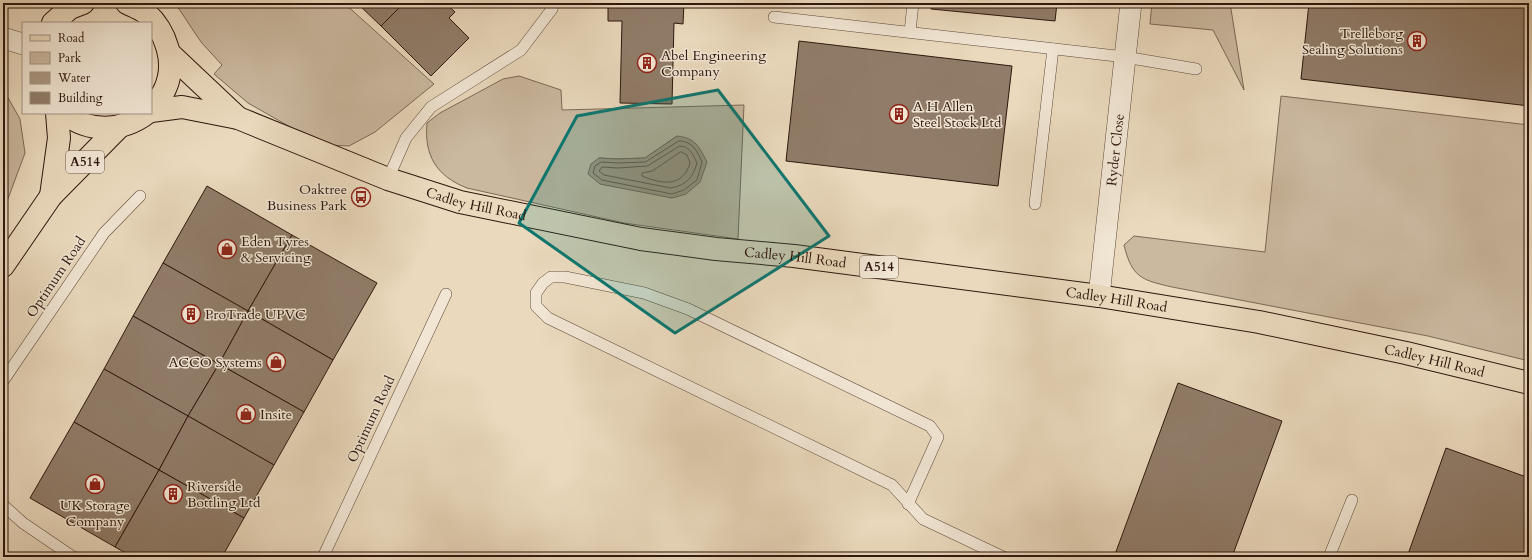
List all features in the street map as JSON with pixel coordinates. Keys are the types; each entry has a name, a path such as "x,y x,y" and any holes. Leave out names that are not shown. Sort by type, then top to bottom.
{"main road":[{"path":"55,22 70,8 83,3"},
{"name":"A514","path":"127,3 145,12 158,26 169,53 170,75 165,89 152,108"},
{"name":"Cadley Hill Road","path":"169,53 238,118"},
{"name":"Cadley Hill Road","path":"152,110 182,107 238,118 388,179 460,202 641,239 716,249 794,256 1099,296 1260,322 1406,353 1529,384"},
{"name":"A514","path":"51,196 59,138 57,114"},
{"name":"A514","path":"65,114 74,121 93,128 119,127 137,121 146,114"},
{"name":"A514","path":"3,266 51,196 119,127"}],"street":[{"name":"Ryder Close","path":"1099,296 1131,3"},
{"path":"3,38 22,44"}],"lane":[{"path":"388,179 406,138 431,106 521,50 552,9 553,3"},
{"path":"910,32 913,3"},
{"path":"774,17 1125,57 1196,69"},
{"path":"1035,204 1053,49"},
{"name":"Optimum Road","path":"3,381 104,233 140,196"},
{"path":"908,504 938,437 930,426 688,309 644,293 565,277 551,277 543,283 536,293 536,306 548,318 892,485 908,504 923,519 1003,557"},
{"name":"Optimum Road","path":"323,557 446,294"},
{"path":"1330,557 1352,500"},
{"path":"3,505 24,523 73,557"}],"highlighted area":[{"path":"718,90 829,236 675,333 519,223 577,116"}],"green space":[{"path":"175,3 344,3 434,84 375,132 349,146 328,145 306,136 248,103 214,74 222,65 201,42"},
{"path":"1152,3 1230,3 1244,90 1213,30 1150,24"},
{"path":"519,76 561,90 562,110 744,105 738,239 624,223 467,188 447,177 434,163 430,154 427,123 440,113 503,79","holes":["677,136 672,198 599,158 645,158"]},
{"path":"3,89 20,119 25,153 3,212"},
{"path":"1281,96 1529,125 1529,361 1428,336 1172,287 1146,279 1135,271 1127,256 1124,245 1134,236 1265,252"}],"water":[{"path":"677,136 693,141 707,162 700,182 686,194 672,198 600,184 588,174 591,164 599,158 645,158"}],"building":[{"path":"357,3 404,3 381,26"},
{"path":"404,3 445,3 455,12 449,18 469,38 431,76 381,26"},
{"name":"Abel Engineering Company","path":"608,3 684,3 683,24 674,23 672,104 620,103 622,21 608,21"},
{"path":"931,3 1057,3 1055,21 931,9"},
{"name":"Trelleborg Sealing Solutions","path":"1309,3 1529,3 1529,106 1301,79"},
{"name":"A H Allen Steel Stock Ltd","path":"799,41 1012,66 998,186 786,161"},
{"name":"Eden Tyres & Servicing","path":"207,186 292,235 248,311 163,263"},
{"path":"292,235 377,283 333,360 248,311"},
{"name":"ProTrade UPVC","path":"163,263 248,311 219,364 133,316"},
{"name":"ACCO Systems","path":"248,311 333,360 304,412 219,364"},
{"path":"133,316 219,364 188,416 104,369"},
{"name":"Insite","path":"219,364 304,412 274,465 188,416"},
{"name":"UK Storage Company","path":"104,369 188,416 159,470 74,422"},
{"path":"1178,383 1282,421 1232,557 1114,557"},
{"path":"188,416 274,465 244,518 159,470"},
{"name":"UK Storage Company","path":"74,422 159,470 115,547 30,498"},
{"path":"1446,448 1529,478 1529,557 1407,557"},
{"name":"Riverside Bottling Ltd","path":"159,470 244,518 222,557 133,557 115,547"}],"place":[{"name":"Trelleborg Sealing Solutions","path":"1417,41"},
{"name":"Abel Engineering Company","path":"647,63"},
{"name":"A H Allen Steel Stock Ltd","path":"899,114"},
{"name":"Oaktree Business Park","path":"361,197"},
{"name":"Eden Tyres & Servicing","path":"227,249"},
{"name":"ProTrade UPVC","path":"191,314"},
{"name":"ACCO Systems","path":"276,362"},
{"name":"Insite","path":"246,414"},
{"name":"UK Storage Company","path":"95,484"},
{"name":"Riverside Bottling Ltd","path":"173,494"}]}
